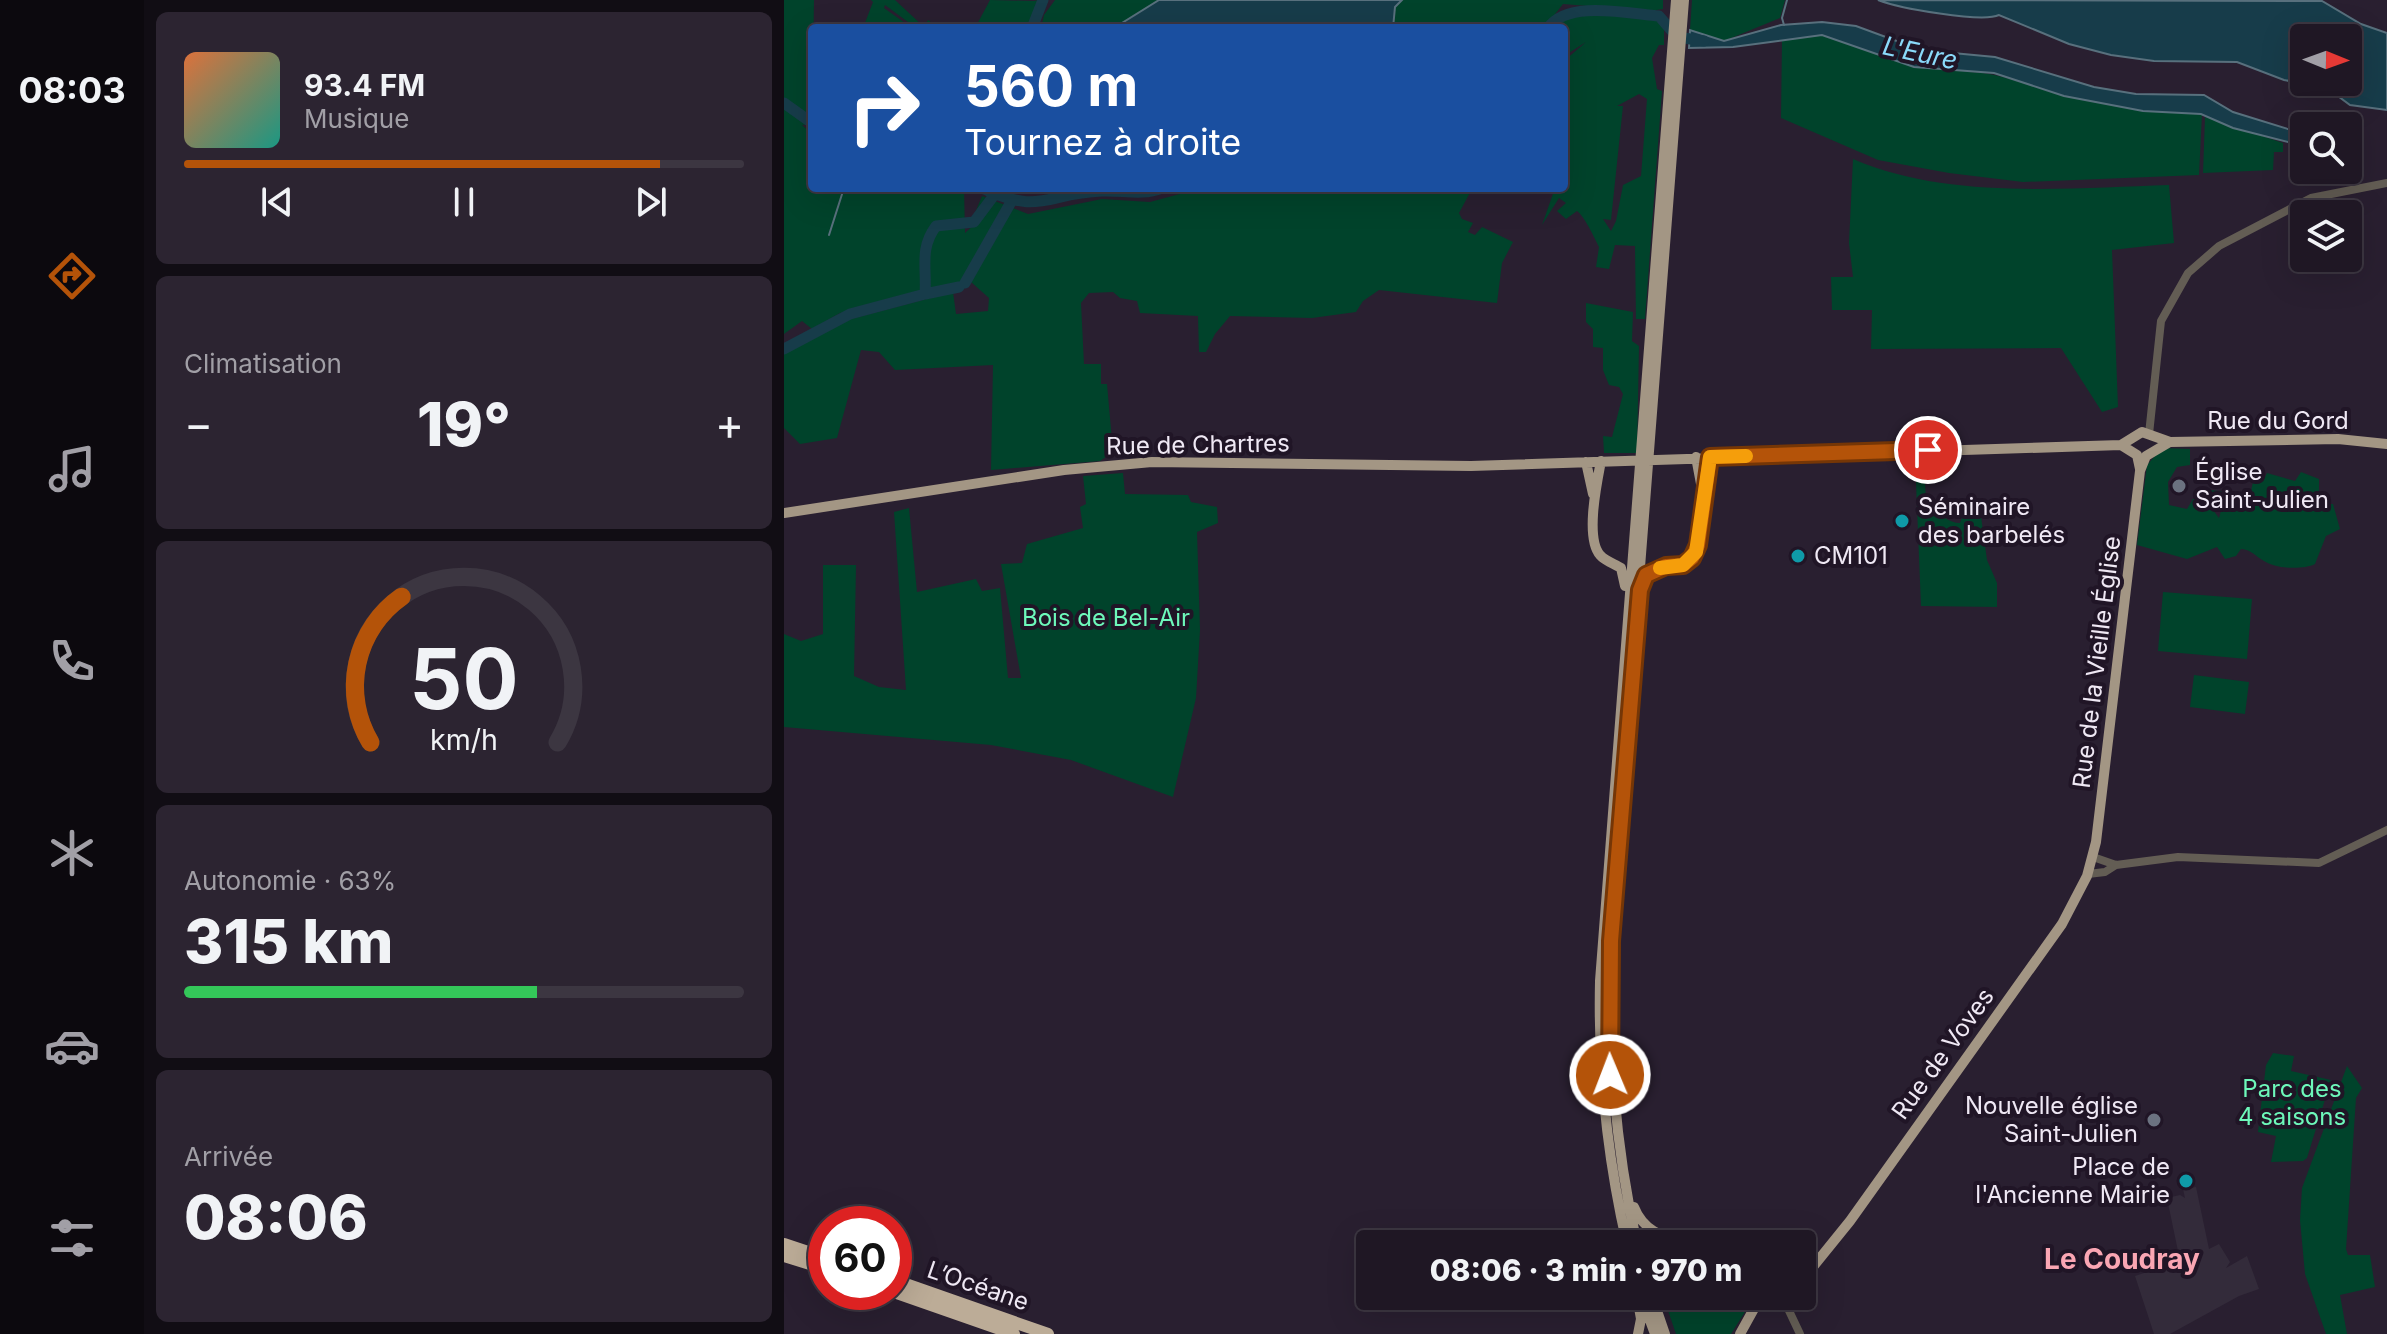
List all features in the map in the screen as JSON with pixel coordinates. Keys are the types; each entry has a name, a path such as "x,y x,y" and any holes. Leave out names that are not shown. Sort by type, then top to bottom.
{"highway":[{"path":"784,1244 808,1252"},
{"path":"784,1256 808,1263"},
{"name":"L’Océane","path":"912,1286 1048,1334"},
{"name":"L’Océane","path":"912,1298 1014,1334"}],"main road":[{"path":"1674,87 1676,0"},
{"path":"1634,1230 1622,1179 1610,1075 1611,941 1646,522 1656,294 1684,0"},
{"path":"1624,1230 1607,1140 1599,1017 1625,632 1652,354"},
{"name":"Rue du Gord","path":"2141,442 2338,439 2387,444"},
{"name":"Rue de Chartres","path":"784,513 1064,470 1152,462 1471,466 2141,442"},
{"name":"Rue de la Vieille Église","path":"2093,857 2141,442"},
{"path":"1696,457 1704,495"},
{"path":"1640,590 1646,575 1666,566 1683,565 1696,552 1710,457"},
{"path":"1594,500 1601,461"},
{"path":"1586,462 1594,500 1597,550 1601,557 1624,574 1625,632"},
{"path":"1646,522 1649,555 1666,566"},
{"path":"1613,563 1625,556 1633,536"},
{"name":"Rue de Voves","path":"1816,1262 2062,924 2088,874 2093,857"},
{"path":"1622,1179 1639,1219 1650,1230"},
{"path":"1816,1256 1823,1253"},
{"path":"1638,1334 1640,1310"},
{"path":"1645,1310 1655,1334"},
{"path":"1657,1310 1665,1334"},
{"path":"1740,1334 1753,1310"}],"street":[{"path":"2141,442 2161,321 2188,273 2219,246 2311,198 2387,183"},
{"path":"2088,874 2105,872 2116,865 2165,857 2319,863 2387,830"},
{"path":"2093,857 2116,865"},
{"path":"1788,1310 1800,1334"},
{"path":"1794,1319 1796,1310"}],"shaded area":[{"path":"2196,1187 2209,1249 2219,1244 2230,1262 2226,1268 2247,1256 2259,1289 2239,1296 2170,1334 2154,1334 2135,1276 2180,1261 2167,1198 2180,1195 2185,1198 2183,1189"}],"green space":[{"path":"784,0 814,0 814,24 808,24 808,124 802,125 808,130 808,192 964,192 965,233 978,221 975,213 982,196 1028,214 1102,199 1150,202 1187,192 1470,192 1459,213 1462,219 1473,223 1468,232 1475,235 1482,227 1513,242 1502,263 1497,303 1379,290 1363,301 1356,312 1312,318 1230,316 1215,334 1206,352 1199,352 1198,316 1140,313 1137,301 1120,298 1113,292 1089,293 1081,303 1084,364 1101,364 1101,384 1107,384 1113,452 1100,461 991,470 993,365 895,370 879,352 861,350 837,438 800,444 784,428 784,353 851,319 953,292 956,314 988,311 989,298 971,282 840,313 812,329 802,321 784,334"},
{"path":"871,0 895,0 921,24 911,24 885,5 884,8 906,24 865,24 873,2"},
{"path":"990,0 1039,0 1030,24 977,24"},
{"path":"1055,0 1159,0 1120,24 1042,24 1044,15"},
{"path":"1402,0 1663,0 1663,9 1650,11 1563,4 1547,24 1393,24 1395,7"},
{"path":"1692,0 1785,0 1780,18 1724,41 1690,30"},
{"path":"1567,11 1657,18 1664,26 1664,45 1659,45 1652,58 1657,89 1662,91 1645,319 1636,319 1635,246 1615,245 1609,269 1596,267 1599,247 1589,228 1577,211 1566,219 1557,211 1566,203 1559,198 1542,225 1554,192 1568,192 1568,58 1586,42 1568,53 1568,24 1554,24","holes":["1639,94 1647,99 1641,176 1623,185 1611,231 1603,219 1611,220 1623,106 1617,106"]},
{"path":"1822,35 1969,72 2006,78 2082,100 2202,114 2199,175 2023,182 1878,160 1781,118 1782,39"},
{"path":"2205,117 2283,143 2283,152 2274,152 2273,170 2203,173"},
{"path":"1853,159 1889,172 1968,186 2050,189 2169,185 2174,243 2112,250 2118,407 2102,412 2061,348 1871,349 1872,310 1832,310 1831,277 1853,277 1849,243"},
{"path":"1586,303 1633,312 1632,341 1639,346 1637,453 1604,453 1603,436 1612,437 1623,394 1619,387 1609,385 1603,370 1603,348 1593,347 1593,329 1586,322"},
{"path":"2162,448 2190,449 2190,465 2177,467 2168,482 2169,505 2187,509 2193,499 2205,499 2219,518 2222,507 2208,500 2210,490 2250,495 2253,482 2263,481 2267,473 2295,481 2301,472 2319,479 2319,504 2333,504 2340,529 2326,536 2315,564 2297,568 2269,564 2241,549 2236,556 2225,559 2217,547 2187,559 2137,545 2147,465"},
{"path":"1915,458 1924,459 1926,503 1946,518 1960,523 1966,506 1980,509 1987,560 1997,583 1997,607 1921,606"},
{"name":"Bois de Bel-Air","path":"1123,473 1125,494 1188,495 1191,502 1217,507 1218,523 1197,532 1200,630 1196,698 1173,797 1071,760 991,745 784,727 784,634 801,641 823,634 823,565 856,565 854,676 879,687 906,690 894,512 909,508 917,592 976,579 982,591 1000,588 1008,678 1021,678 1001,564 1022,563 1027,544 1083,528 1080,507 1086,504 1083,476"},
{"path":"2163,592 2252,599 2247,659 2158,651"},
{"path":"2194,675 2249,682 2245,714 2190,707"},
{"name":"Parc des 4 saisons","path":"2273,1053 2294,1056 2291,1071 2331,1080 2307,1158 2303,1161 2271,1162 2276,1136 2258,1132 2266,1065"},
{"path":"2347,1066 2362,1088 2356,1098 2346,1249 2348,1255 2370,1255 2375,1287 2340,1295 2347,1334 2326,1334 2305,1274 2300,1220 2302,1188"},
{"path":"1668,1310 1746,1310 1731,1334 1676,1334"}],"water":[{"path":"1159,0 1402,0 1395,7 1393,24 1120,24"},
{"path":"1878,0 2322,1 2361,24 2290,24 2290,81 2237,62 2154,61 2111,55 2069,44 1999,15 1959,16"},
{"path":"1822,22 1856,26 1921,50 1995,57 2094,87 2136,94 2204,95 2233,112 2290,130 2290,142 2233,128 2201,114 2143,111 2064,96 1994,73 1914,67 1822,35 1733,47 1689,48 1690,30 1724,41 1781,25"},
{"path":"2362,24 2387,33 2387,110 2350,105 2338,96 2362,96"}],"waterway":[{"path":"1034,24 1043,0"},
{"path":"1784,25 1782,18 1787,0"},
{"name":"L'Eure","path":"1552,24 1557,19 1583,11 1659,16 1677,37 1704,41"},
{"name":"L'Eure","path":"784,103 808,120"},
{"path":"829,235 843,192"},
{"name":"L'Eure","path":"992,192 1031,202 1096,192"},
{"path":"784,349 850,314 925,294 927,243 936,226 974,222 995,194"},
{"path":"965,283 1011,202"},
{"path":"925,294 959,287"}],"slow traffic":[{"path":"1660,568 1683,565 1696,552 1710,457 1746,456"}],"place":[{"name":"Église Saint-Julien","path":"2179,486"},
{"name":"Séminaire des barbelés","path":"1902,521"},
{"name":"CM101","path":"1798,556"},
{"name":"Nouvelle église Saint-Julien","path":"2154,1120"},
{"name":"Place de l'Ancienne Mairie","path":"2186,1181"}],"district":[{"name":"Le Coudray","path":"2122,1259"}],"route":[{"path":"1610,1075 1611,941 1640,590 1646,575 1666,566 1683,565 1696,552 1710,457 1928,450"}]}
